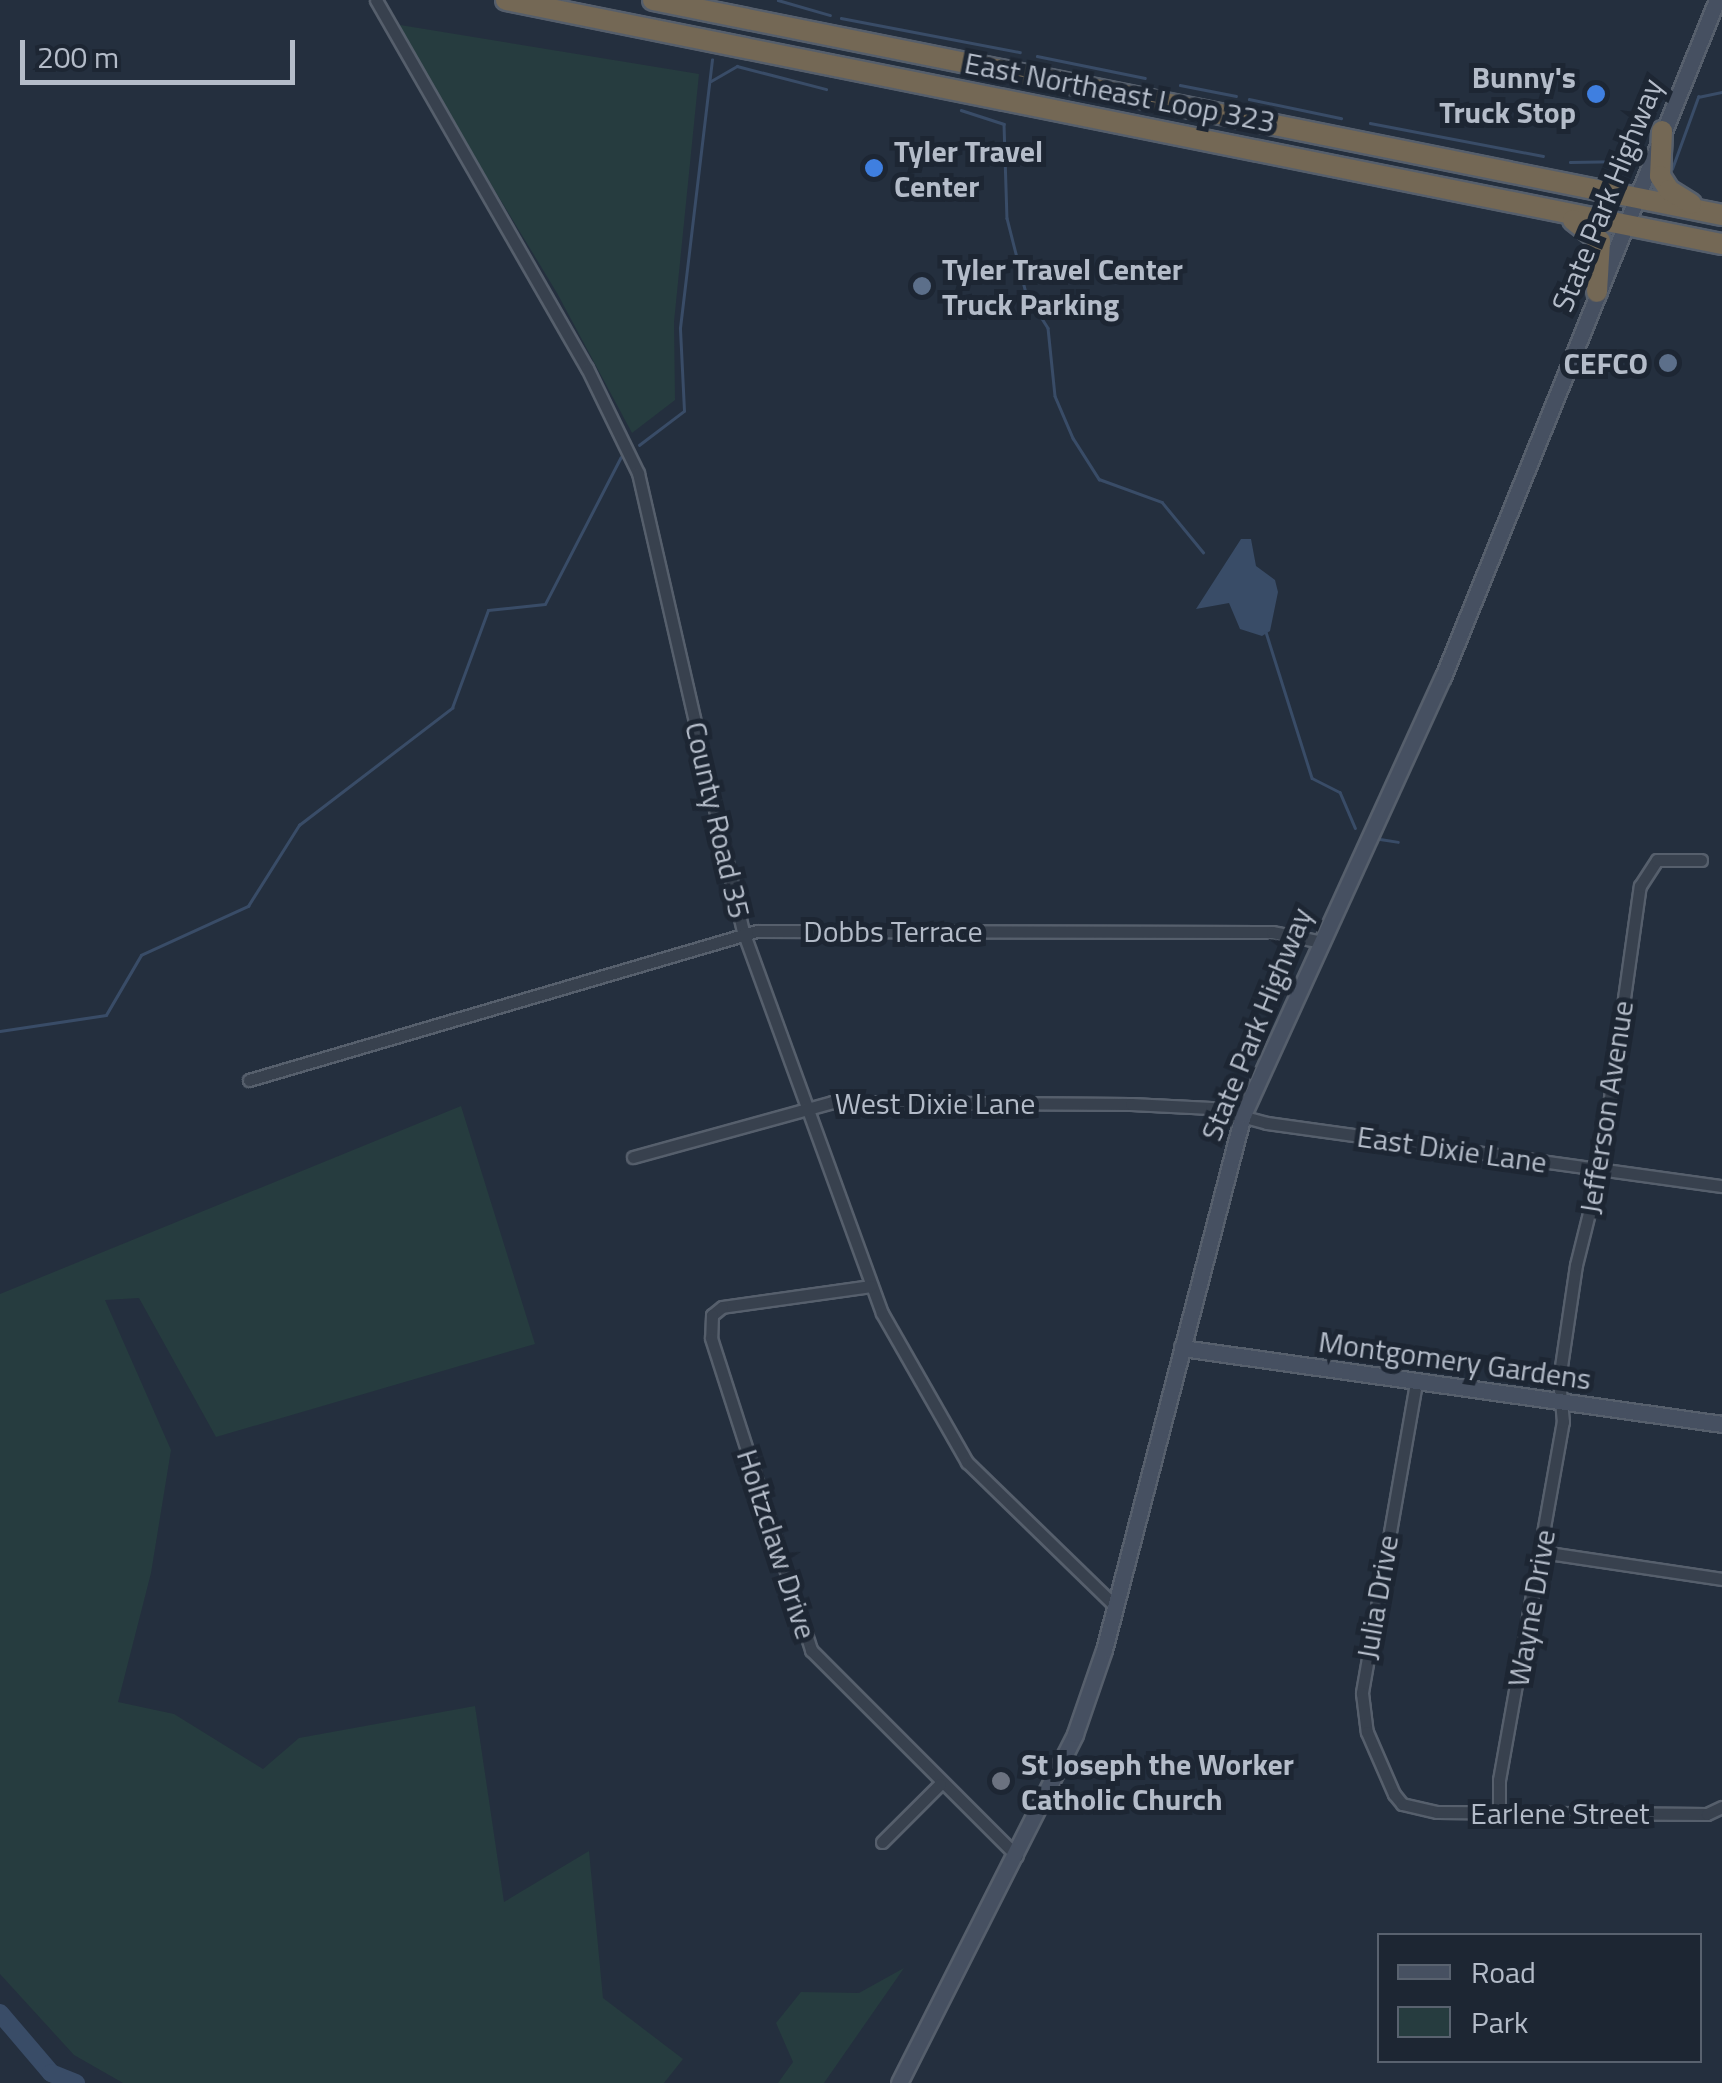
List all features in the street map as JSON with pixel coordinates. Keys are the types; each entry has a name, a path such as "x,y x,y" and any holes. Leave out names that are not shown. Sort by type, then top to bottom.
{"highway":[{"name":"East Northeast Loop 323","path":"506,0 1722,244"},
{"name":"East Northeast Loop 323","path":"652,0 1714,213"},
{"path":"950,90 956,62"},
{"path":"1158,130 1164,103"},
{"path":"1662,131 1662,180 1714,213"},
{"path":"1424,184 1430,156"},
{"path":"1538,206 1598,237 1597,292"}],"main road":[{"name":"State Park Highway","path":"898,2083 1075,1734 1114,1605 1243,1115 1317,941 1443,678 1717,0"},
{"name":"Montgomery Gardens","path":"1182,1348 1722,1424"}],"street":[{"name":"County Road 35","path":"376,0 586,368 638,474 744,934 803,1108 871,1286 961,1454 1114,1605"},
{"name":"Jefferson Avenue","path":"1565,1402 1559,1380 1576,1264 1600,1169 1643,876 1657,860 1701,860"},
{"name":"Dobbs Terrace","path":"249,1080 744,934 1272,932 1317,941"},
{"name":"West Dixie Lane","path":"633,1157 832,1102 1089,1103 1243,1115"},
{"name":"East Dixie Lane","path":"1243,1115 1722,1186"},
{"name":"Holtzclaw Drive","path":"871,1286 722,1306 712,1315 712,1338 810,1650 1016,1856"},
{"name":"Julia Drive","path":"1402,1804 1379,1765 1362,1693 1416,1383"},
{"name":"Wayne Drive","path":"1499,1813 1499,1780 1542,1552 1565,1402"},
{"path":"1542,1552 1722,1579"},
{"path":"882,1842 940,1784"},
{"name":"Earlene Street","path":"1402,1804 1499,1813 1720,1810"}],"green space":[{"path":"394,24 699,74 674,322 675,400 632,433 557,293"},
{"path":"461,1106 535,1344 216,1437 139,1298 105,1300 171,1450 151,1573 118,1702 174,1714 263,1769 299,1738 475,1706 504,1902 589,1851 603,1998 683,2059 664,2083 123,2083 74,2055 0,1974 0,1294"},
{"path":"904,1968 824,2083 778,2083 793,2062 776,2023 801,1992 859,1993"}],"water":[{"path":"1241,539 1251,539 1256,566 1275,580 1278,592 1270,631 1262,636 1240,629 1229,603 1196,609"}],"waterway":[{"path":"778,0 830,15"},
{"path":"841,18 1020,52"},
{"path":"1037,56 1145,78"},
{"path":"639,445 684,411 680,328 712,60"},
{"path":"711,81 737,66 826,89"},
{"path":"1180,85 1236,96"},
{"path":"1672,169 1698,97 1722,92"},
{"path":"1249,99 1341,118"},
{"path":"961,110 1004,124 1007,218 1026,293 1048,328 1055,396 1073,438 1099,479 1162,502 1203,552"},
{"path":"1370,123 1543,156"},
{"path":"1570,162 1629,161"},
{"path":"0,1031 106,1015 141,955 248,906 299,825 452,708 488,610 545,604 621,457"},
{"path":"1266,632 1312,778 1340,792 1355,828"},
{"path":"1380,839 1398,842"},
{"path":"0,2013 51,2073 76,2083"}],"place":[{"name":"Bunny's Truck Stop","path":"1596,94"},
{"name":"Tyler Travel Center","path":"874,168"},
{"name":"Tyler Travel Center Truck Parking","path":"922,286"},
{"name":"CEFCO","path":"1668,363"},
{"name":"St Joseph the Worker Catholic Church","path":"1001,1781"}]}
